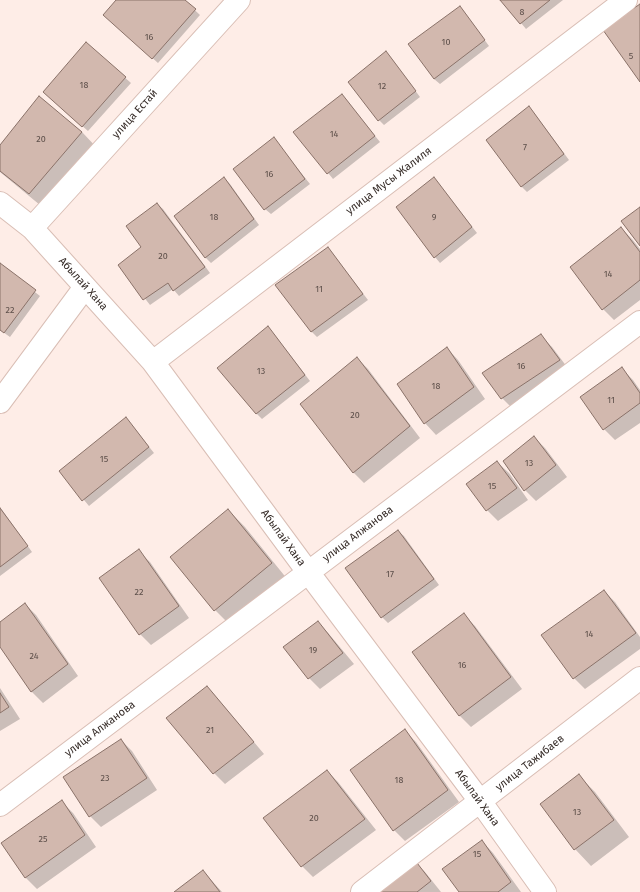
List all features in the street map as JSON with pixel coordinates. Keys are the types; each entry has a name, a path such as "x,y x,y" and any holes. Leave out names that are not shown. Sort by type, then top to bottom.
{"street":[{"name":"улица Естай","path":"32,228 239,0"},
{"name":"улица Мусы Жалиля","path":"153,362 626,0"},
{"name":"Абылай Хана","path":"0,203 32,228 153,362 480,801 545,892"},
{"path":"0,402 85,287"},
{"name":"улица Алжанова","path":"0,804 640,322"},
{"name":"улица Тажибаев","path":"362,892 640,678"}],"building":[{"path":"116,0 185,0 196,9 152,59 103,15"},
{"path":"500,0 550,0 520,24"},
{"path":"640,4 640,82 603,30"},
{"path":"460,6 485,40 434,79 408,44"},
{"path":"86,42 126,77 82,127 43,92"},
{"path":"386,51 416,91 378,121 348,82"},
{"path":"342,94 375,136 327,174 293,132"},
{"path":"39,96 82,132 29,194 0,171 0,145"},
{"path":"529,106 564,154 521,187 486,140"},
{"path":"274,137 305,179 264,210 233,169"},
{"path":"224,177 254,219 205,258 174,216"},
{"path":"434,177 472,227 434,258 396,207"},
{"path":"157,203 205,267 173,291 168,283 143,300 118,265 141,247 126,226"},
{"path":"640,207 640,246 621,221"},
{"path":"621,227 640,252 640,280 602,310 570,267"},
{"path":"328,247 363,294 311,332 275,285"},
{"path":"0,263 36,290 4,333 0,330"},
{"path":"268,326 305,375 256,414 217,368"},
{"path":"541,334 560,360 501,399 482,373"},
{"path":"447,347 474,387 424,424 397,384"},
{"path":"357,357 410,426 353,473 300,404"},
{"path":"622,367 640,393 640,403 603,430 580,397"},
{"path":"126,417 149,447 82,501 59,471"},
{"path":"534,436 556,465 524,491 503,461"},
{"path":"497,461 517,488 486,511 466,484"},
{"path":"0,508 28,546 0,567"},
{"path":"228,509 272,563 214,611 170,557"},
{"path":"398,530 434,579 381,618 345,568"},
{"path":"139,549 179,606 139,635 99,578"},
{"path":"604,590 636,633 573,679 541,635"},
{"path":"25,603 68,664 31,692 0,647 0,622"},
{"path":"464,613 511,677 459,716 412,652"},
{"path":"318,621 343,653 308,679 283,647"},
{"path":"207,686 254,742 213,774 166,718"},
{"path":"0,693 9,707 0,713"},
{"path":"405,729 448,790 393,831 350,770"},
{"path":"121,739 147,778 89,817 63,777"},
{"path":"327,770 365,819 301,867 263,818"},
{"path":"579,774 614,820 574,850 540,804"},
{"path":"62,800 85,835 25,878 1,843"},
{"path":"482,840 511,882 498,892 459,892 442,869"},
{"path":"414,859 431,881 417,892 373,892"},
{"path":"203,870 220,892 174,892"}]}
